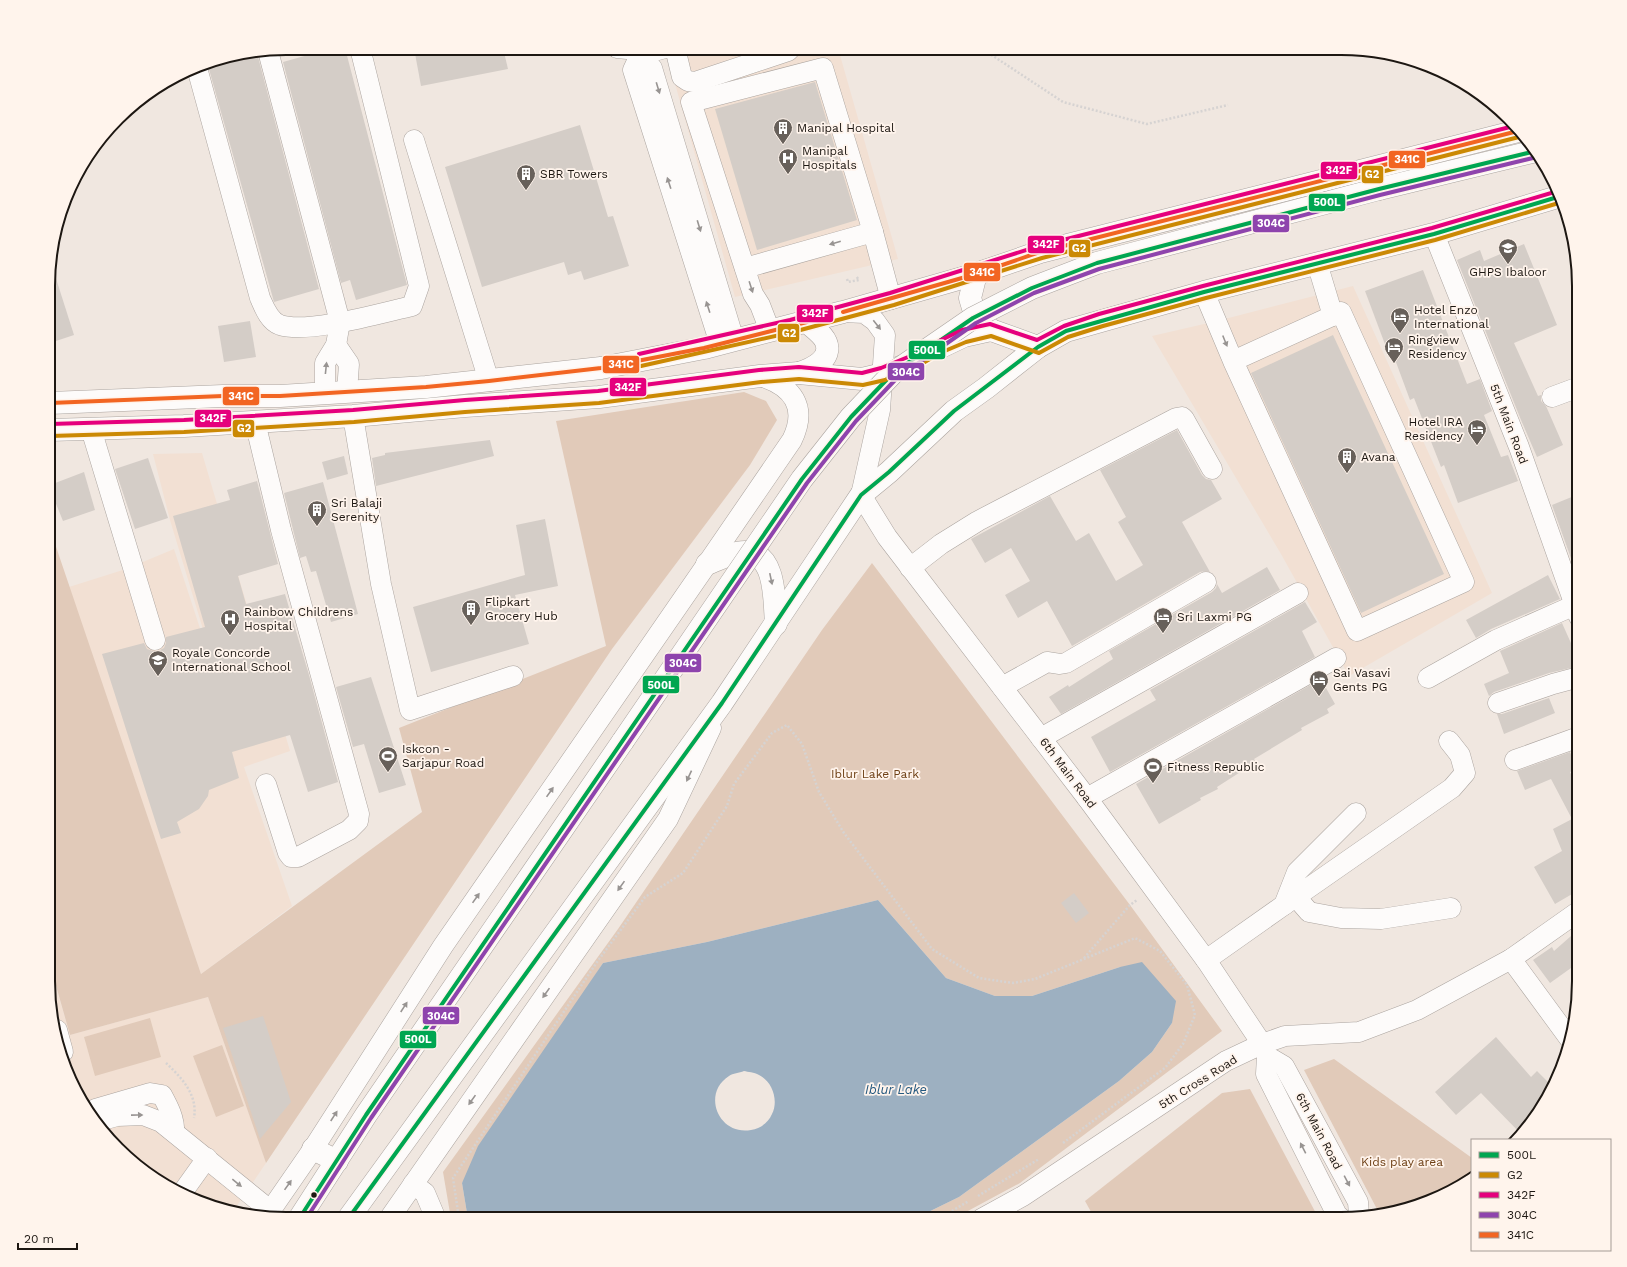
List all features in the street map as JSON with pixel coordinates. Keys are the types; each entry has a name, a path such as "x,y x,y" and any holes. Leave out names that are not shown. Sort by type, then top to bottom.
{"main road":[{"path":"55,403 325,393 426,387 601,368 727,342 807,322 976,274 1040,252 1513,132"},
{"path":"303,1212 366,1115 802,479 851,417 893,373 973,318 1032,288 1097,263 1379,189 1529,153"},
{"path":"352,1212 722,702 776,624 861,495 889,472 954,411 1038,347 1066,331 1204,292 1434,234 1554,198"},
{"path":"976,274 970,298 973,308 981,321 991,330 1038,347"},
{"path":"799,373 812,369 826,356 826,341 807,322"},
{"path":"55,430 255,422 353,416 465,406 599,397 760,376 799,373 862,379 883,374 916,360 964,336 991,330"},
{"path":"707,564 729,555 745,552 759,556 767,566 773,579 776,624"},
{"path":"313,1149 337,1161"}],"street":[{"path":"269,55 340,322 336,345 325,363 325,393"},
{"path":"198,73 260,298 267,313 278,324 296,328 340,322 412,306 419,286 362,55"},
{"path":"638,55 633,70 727,342"},
{"path":"677,55 682,77 688,81 695,82 776,55"},
{"path":"770,331 760,305 753,294 691,102 824,68 873,232 891,299"},
{"path":"414,140 489,381"},
{"path":"745,268 873,232"},
{"name":"5th Main Road","path":"1434,234 1519,447 1530,482 1572,597"},
{"path":"1317,263 1333,316"},
{"path":"1204,292 1233,361 1357,631 1464,582 1341,312 1233,361"},
{"path":"843,312 864,313 875,321 884,335 880,410 861,495"},
{"path":"336,345 349,364 347,392"},
{"path":"270,1212 313,1149 443,946 792,440 798,427 798,406 793,396 783,386 774,380 760,376"},
{"path":"1552,397 1572,390"},
{"path":"353,416 381,584 410,710 513,676"},
{"path":"910,568 941,544 978,521 1176,418 1182,417 1184,419 1212,470"},
{"path":"255,422 281,530 359,814 358,821 349,830 298,857 291,856 288,853 266,784"},
{"path":"91,429 155,640"},
{"name":"6th Main Road","path":"861,495 880,527 910,568 1087,798 1206,960 1264,1050 1284,1066 1358,1202 1359,1212"},
{"path":"1002,687 1047,662 1060,664 1066,663 1206,582"},
{"path":"1041,738 1298,593"},
{"path":"1428,678 1496,640 1572,613"},
{"path":"1087,798 1336,658"},
{"path":"1498,703 1572,679"},
{"path":"395,1212 668,819 722,702"},
{"path":"1206,960 1452,788 1464,773 1460,755 1449,740"},
{"path":"1515,760 1572,740"},
{"path":"1290,901 1297,872 1356,813"},
{"path":"1290,901 1309,912 1341,918 1381,919 1451,908"},
{"name":"5th Cross Road","path":"994,1212 1023,1196 1226,1062 1264,1050 1285,1036 1359,1032 1417,1010 1511,959 1572,915"},
{"path":"1511,959 1566,1034"},
{"name":"6th Main Road","path":"1264,1050 1266,1074 1335,1212"},
{"path":"94,1109 150,1093 162,1095 169,1107 173,1119 174,1132"},
{"path":"102,1120 117,1116 143,1115 161,1122 207,1158 265,1211"},
{"path":"185,1189 207,1158"},
{"path":"413,1184 425,1193 433,1212"}],"path":[{"path":"992,55 1063,102 1147,124 1228,105"},
{"path":"847,279 848,282 858,280 856,276"},
{"path":"458,1212 453,1178 597,962 645,897 683,873 727,806 734,784 772,733 787,726 802,744 819,792 844,833 932,949 979,978 1013,983 1035,979 1135,938 1160,951 1187,985 1195,1014 1184,1044 1165,1068 1059,1147"},
{"path":"1083,960 1130,905 1139,899"},
{"path":"950,1212 1040,1159"}],"shaded area":[{"name":"Manipal Hospitals","path":"667,55 840,55 898,259 735,297"},
{"path":"1353,286 1492,593 1349,676 1281,554 1152,336"},
{"name":"Royale Concorde International School","path":"202,453 290,751 244,767 292,906 201,974 69,587 126,569 174,549 234,732 170,520 153,454"},
{"path":"55,984 70,1035 208,997 266,1163 236,1207 212,1200 184,1188 158,1173 134,1155 112,1133 94,1109 79,1083 67,1055 59,1026"}],"green space":[{"path":"744,392 766,401 777,420 750,465 612,649 266,1163 208,997 70,1035 55,982 55,544 201,974 422,812 399,728 606,646 556,421"},
{"name":"Iblur Lake Park","path":"872,563 1130,905 1222,1031 1020,1183 966,1212 928,1212 959,1197 1119,1081 1152,1052 1172,1023 1120,967 1032,996 995,996 946,978 878,900 707,942 603,963 462,1183 467,1212 450,1212 443,1172 618,929 822,630"},
{"path":"150,1018 161,1057 95,1076 84,1037"},
{"path":"222,1045 244,1106 216,1117 193,1056"},
{"name":"Kids play area","path":"1334,1059 1471,1157 1471,1172 1443,1188 1415,1200 1377,1209 1304,1070"},
{"path":"1250,1089 1315,1212 1091,1212 1085,1201 1222,1093"}],"water":[{"name":"Iblur Lake","path":"878,900 946,978 995,996 1032,996 1120,967 1142,962 1176,1001 1172,1023 1152,1052 1119,1081 959,1197 928,1212 467,1212 462,1183 478,1146 603,963 707,942","holes":["744,1071 764,1078 771,1086 775,1103 772,1114 764,1125 758,1128 751,1130 740,1130 730,1127 718,1112 715,1103 716,1093 721,1084 729,1076"]}],"building":[{"path":"308,55 347,55 407,285 356,300 350,280 341,283 283,62"},
{"path":"415,55 505,55 508,69 421,86"},
{"path":"258,57 319,289 274,302 209,68 241,59"},
{"name":"Manipal Hospital","path":"815,82 857,220 757,250 715,109"},
{"name":"SBR Towers","path":"580,125 608,217 613,216 629,266 584,280 581,271 568,275 564,262 482,287 445,167"},
{"path":"1524,244 1557,325 1514,343 1538,396 1541,395 1541,401 1546,406 1563,445 1537,457 1457,260 1480,250 1484,261"},
{"path":"1423,270 1467,384 1480,379 1492,411 1484,415 1501,457 1508,455 1518,481 1458,503 1444,465 1441,467 1414,398 1410,400 1390,346 1386,347 1365,291"},
{"path":"55,275 74,335 55,341"},
{"path":"250,321 256,357 224,362 218,326"},
{"name":"Avana","path":"1333,335 1444,574 1361,613 1251,373"},
{"path":"1177,430 1202,475 1206,479 1211,480 1222,499 1182,522 1210,572 1200,572 1072,646 1047,601 1018,618 1005,595 1030,581 1011,548 985,563 971,539 1050,496 1076,541 1089,533 1116,581 1143,565 1118,522 1126,517 1100,470"},
{"path":"490,440 494,456 376,486 372,458 385,455 385,453"},
{"path":"344,456 348,474 327,480 322,462"},
{"path":"148,458 168,518 135,529 115,469"},
{"path":"84,472 95,510 63,521 55,501 55,483"},
{"path":"257,481 278,564 238,576 246,604 285,594 338,782 308,792 290,735 232,752 239,778 209,790 208,796 199,809 177,822 181,833 161,839 102,654 144,643 147,649 158,651 164,648 166,637 205,627 173,516 230,500 227,490"},
{"path":"323,482 358,614 331,622 316,571 311,572 306,556 300,558 284,493"},
{"path":"1572,497 1572,561 1552,505"},
{"name":"Flipkart Grocery Hub","path":"545,519 558,586 515,595 529,644 431,672 413,607 525,575 516,525"},
{"path":"1267,567 1280,590 1061,714 1049,697 1068,685 1069,687 1113,659 1109,651 1212,592 1216,588 1217,584 1222,593"},
{"path":"1548,575 1560,599 1491,629 1476,638 1466,620"},
{"path":"1305,602 1317,622 1302,631 1315,657 1110,772 1091,737 1156,700 1150,690"},
{"path":"1562,623 1572,645 1572,668 1549,673 1494,692 1489,696 1484,684 1509,673 1500,651"},
{"path":"371,677 406,785 379,793 364,744 353,747 336,687"},
{"path":"1321,679 1335,704 1327,709 1329,713 1301,728 1302,730 1254,759 1256,762 1217,787 1218,789 1200,798 1201,800 1159,824 1136,784"},
{"path":"1549,698 1555,713 1504,734 1497,714 1502,714"},
{"path":"1570,752 1572,757 1572,771 1570,772 1572,776 1572,819 1551,779 1525,790 1517,771"},
{"path":"1572,819 1572,894 1555,904 1534,867 1562,851 1553,829"},
{"path":"1074,893 1089,913 1076,923 1061,903"},
{"path":"1572,935 1572,967 1550,983 1533,960 1552,947 1554,951"},
{"path":"263,1016 291,1102 260,1139 223,1028"},
{"path":"1496,1037 1531,1077 1537,1071 1548,1082 1533,1109 1517,1130 1481,1093 1456,1115 1435,1092"}],"transit line":[{"name":"342F","path":"639,354 790,320 890,293 1039,246 1508,127"},
{"name":"341C","path":"843,312 976,274 1040,252 1513,132"},
{"name":"G2","path":"641,366 793,332 894,305 1042,258 1518,137"},
{"name":"500L","path":"304,1212 366,1115 802,479 851,417 893,373 973,318 1032,288 1097,263 1379,189 1529,153"},
{"name":"304C","path":"311,1212 371,1118 807,483 856,421 897,378 976,323 1034,293 1099,269 1380,195 1533,158"},
{"name":"342F","path":"55,424 184,420 353,410 465,400 598,391 759,370 799,367 862,373 881,368 913,355 962,330 990,324 1037,340 1064,326 1099,314 1432,228 1552,193"},
{"name":"500L","path":"353,1212 722,703 861,495 889,472 954,411 1038,347 1066,331 1204,292 1434,234 1554,198"},
{"name":"G2","path":"55,436 184,432 354,422 465,412 599,403 761,382 799,379 863,385 885,380 918,366 940,353 966,342 991,336 1039,353 1068,337 1103,326 1206,298 1435,240 1556,204"},
{"name":"341C","path":"55,403 223,396 280,396 426,387 489,381 601,368 704,348 807,322"}],"place":[{"name":"Manipal Hospital","path":"783,145"},
{"name":"Manipal Hospitals","path":"788,175"},
{"name":"SBR Towers","path":"526,191"},
{"name":"GHPS Ibaloor","path":"1508,265"},
{"name":"Hotel Enzo International","path":"1400,334"},
{"name":"Ringview Residency","path":"1394,364"},
{"name":"Hotel IRA Residency","path":"1477,446"},
{"name":"Avana","path":"1347,474"},
{"name":"Sri Balaji Serenity","path":"317,527"},
{"name":"Flipkart Grocery Hub","path":"471,626"},
{"name":"Sri Laxmi PG","path":"1163,634"},
{"name":"Rainbow Childrens Hospital","path":"230,636"},
{"name":"Royale Concorde International School","path":"158,677"},
{"name":"Sai Vasavi Gents PG","path":"1319,697"},
{"name":"Iskcon - Sarjapur Road","path":"388,773"},
{"name":"Fitness Republic","path":"1153,784"}]}
